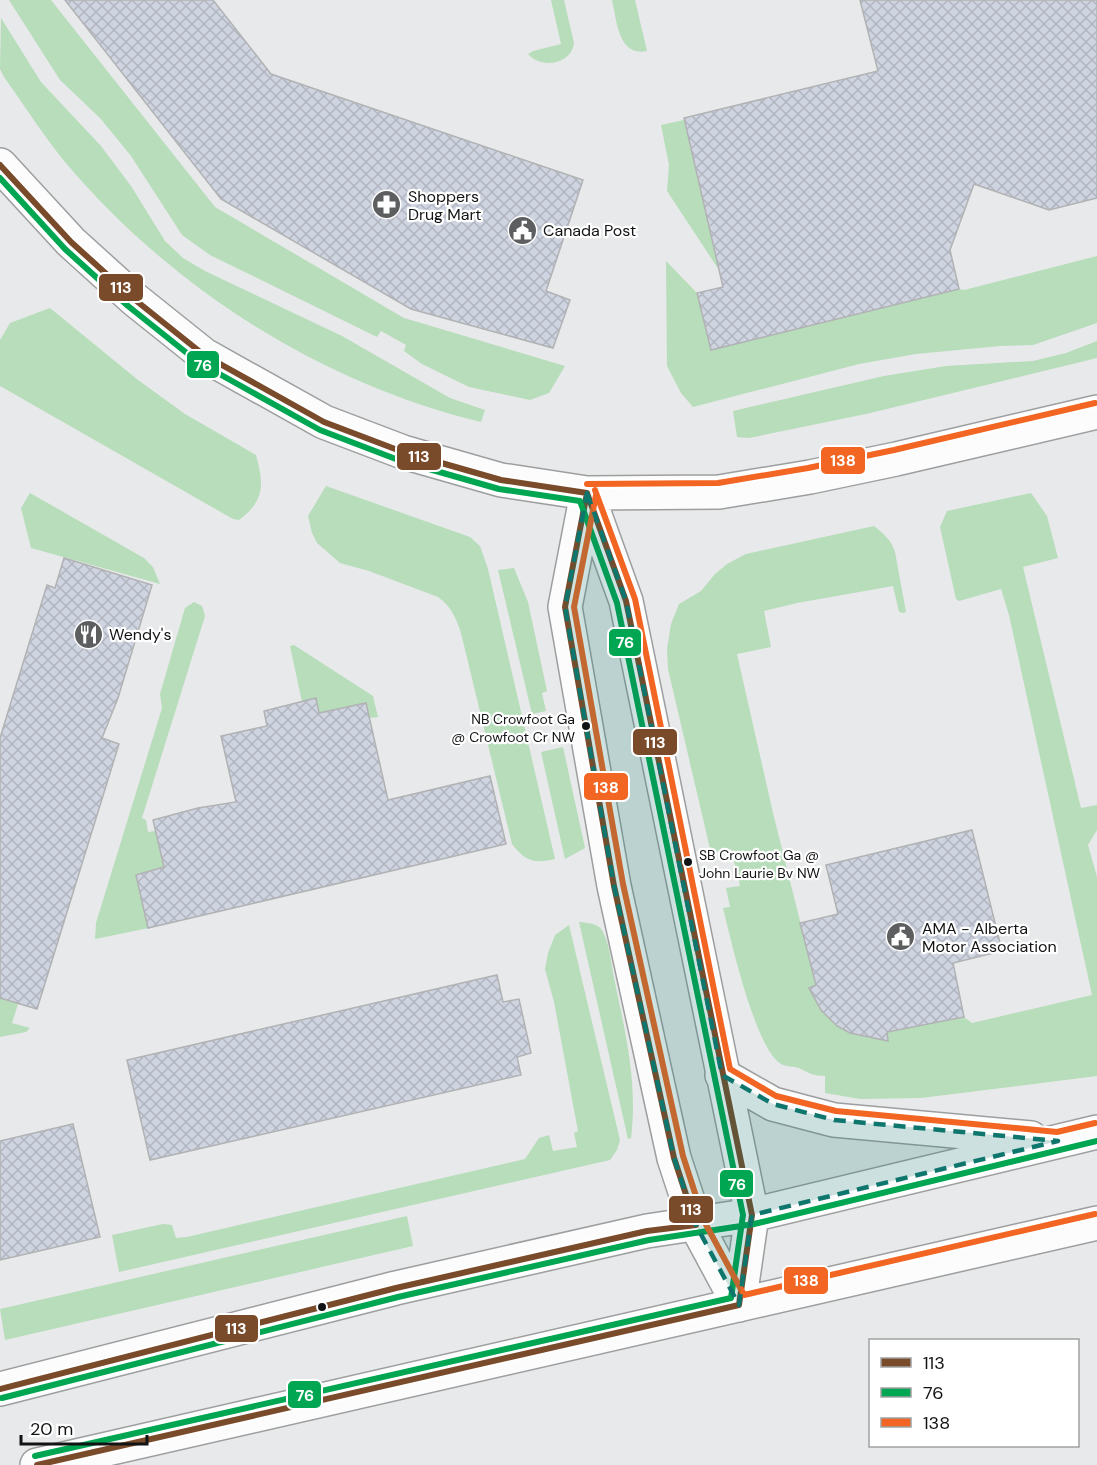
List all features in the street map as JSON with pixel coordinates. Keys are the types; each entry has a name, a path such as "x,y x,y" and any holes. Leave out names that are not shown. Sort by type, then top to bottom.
{"street":[{"path":"0,165 79,249 134,299 204,355 324,422 403,452 501,480 587,494 719,492 810,477 896,459 1097,412"},
{"path":"587,494 626,601 752,1215 739,1305"},
{"path":"587,494 565,607 614,886 674,1158 696,1225 739,1305"},
{"path":"722,1075 773,1104 834,1120 1058,1141"},
{"path":"0,1389 396,1288 647,1231 752,1215 1097,1132"},
{"path":"37,1465 1097,1223"}],"highlighted area":[{"path":"587,493 626,601 722,1075 773,1104 834,1120 1058,1141 752,1215 739,1305 696,1225 674,1158 614,886 565,607"}],"green space":[{"path":"9,0 51,0 215,207 404,318 565,366 549,393 530,400 469,387 422,364 404,351 406,345 381,331 377,337 210,255 182,235 131,156 100,118 60,80"},
{"path":"551,0 564,0 574,43 572,50 562,60 547,63 540,62 528,54 561,44"},
{"path":"612,0 635,0 647,51 630,49 624,43 620,36"},
{"path":"1,18 41,82 101,146 131,186 165,241 183,258 205,271 342,336 450,398 485,410 481,422 422,405 363,383 307,356 253,325 201,289 152,250 107,208 65,162 4,77 0,69"},
{"path":"684,120 719,270 667,191 669,165 661,125"},
{"path":"1097,256 1097,323 1033,345 916,354 859,364 693,407 681,393 667,366 666,261 697,293 711,350"},
{"path":"50,308 138,380 185,414 256,455 261,483 260,491 258,499 248,513 239,520 233,519 0,386 0,340 10,323"},
{"path":"1097,341 1097,358 866,414 749,438 737,437 733,411 884,376 946,366 1033,361 1066,353"},
{"path":"326,486 470,537 480,546 488,569 555,859 530,860 512,844 461,633 452,613 438,597 369,571 340,563 317,543 308,516"},
{"path":"30,493 144,558 153,567 160,584 31,548 21,508"},
{"path":"1031,493 1047,516 1058,558 1023,567 1081,808 1097,805 1097,830 1088,845 1097,877 1097,1076 921,1098 860,1099 825,1093 825,1076 814,1075 799,1068 783,1065 771,1054 753,1016 745,992 723,908 730,907 726,888 740,886 731,849 711,853 668,669 667,649 671,624 679,604 701,591 727,564 746,554 874,526 881,532 894,548 906,612 899,612 893,586 764,611 771,647 737,654 773,813 816,985 811,987 824,1011 839,1027 859,1036 887,1038 887,1032 964,1017 972,1023 1092,995 1009,615 1001,589 959,601 956,599 940,527 947,511"},
{"path":"514,568 528,602 547,691 542,693 546,711 532,714 498,570"},
{"path":"194,602 202,606 205,616 142,818 146,820 148,832 156,831 164,867 136,875 149,928 95,939 96,923 162,708 160,694 185,608"},
{"path":"294,645 373,696 378,717 369,718 365,703 319,713 316,699 302,702 290,646"},
{"path":"563,747 585,848 565,859 541,752"},
{"path":"579,922 599,927 609,949 632,1077 633,1117 631,1138 628,1139"},
{"path":"569,925 620,1140 610,1160 119,1272 112,1235 163,1224 172,1225 176,1238 187,1237 525,1159 539,1138 549,1135 553,1151 577,1147 574,1133 578,1131 554,1002 545,969 555,935"},
{"path":"0,998 18,1004 12,1023 30,1028 26,1032 0,1037"},
{"path":"407,1216 413,1246 5,1340 0,1309"}],"building":[{"path":"65,0 213,0 271,74 583,180 546,291 570,300 553,348 411,309 221,199"},
{"path":"860,0 1097,0 1097,198 1049,210 974,184 950,250 959,289 711,350 697,293 723,287 684,118 878,71"},
{"path":"64,558 152,585 118,698 102,738 119,744 37,1009 0,998 0,738 47,585 55,588"},
{"path":"316,698 319,713 366,703 388,800 490,776 506,844 148,928 136,875 164,867 153,820 198,808 236,802 221,736 267,726 264,711"},
{"name":"AMA - Alberta Motor Association","path":"972,830 1002,951 953,963 964,1017 887,1032 888,1041 850,1033 837,1026 821,1010 809,988 816,985 800,923 838,914 826,865"},
{"path":"497,975 503,1002 519,999 531,1053 517,1057 521,1075 150,1160 127,1060"},
{"path":"73,1124 100,1237 0,1260 0,1141"}],"transit line":[{"name":"113","path":"0,165 71,242 134,299 204,355 324,422 403,452 501,480 587,493"},
{"name":"76","path":"0,178 65,249 128,306 198,362 320,430 401,461 499,489 580,501 617,603 743,1215 731,1298 35,1456"},
{"name":"138","path":"587,484 718,483 808,468 894,450 1095,403"},
{"name":"138","path":"595,490 635,599 730,1069 776,1096 836,1111 1057,1132 1095,1123"},
{"name":"113","path":"0,1389 396,1288 647,1231 696,1225 674,1158 614,886 565,607 587,493"},
{"name":"113","path":"37,1465 739,1305 752,1215 626,601 587,493"},
{"name":"138","path":"596,495 574,607 623,884 683,1156 704,1221 744,1295 1095,1214"},
{"name":"76","path":"2,1398 398,1297 649,1240 754,1224 1097,1141"}],"place":[{"name":"Shoppers Drug Mart","path":"387,205"},
{"name":"Canada Post","path":"522,230"},
{"name":"Wendy's","path":"88,634"},
{"name":"NB Crowfoot Ga @ Crowfoot Cr NW","path":"586,726"},
{"name":"SB Crowfoot Ga @ John Laurie Bv NW","path":"688,862"},
{"name":"AMA - Alberta Motor Association","path":"901,937"}]}
